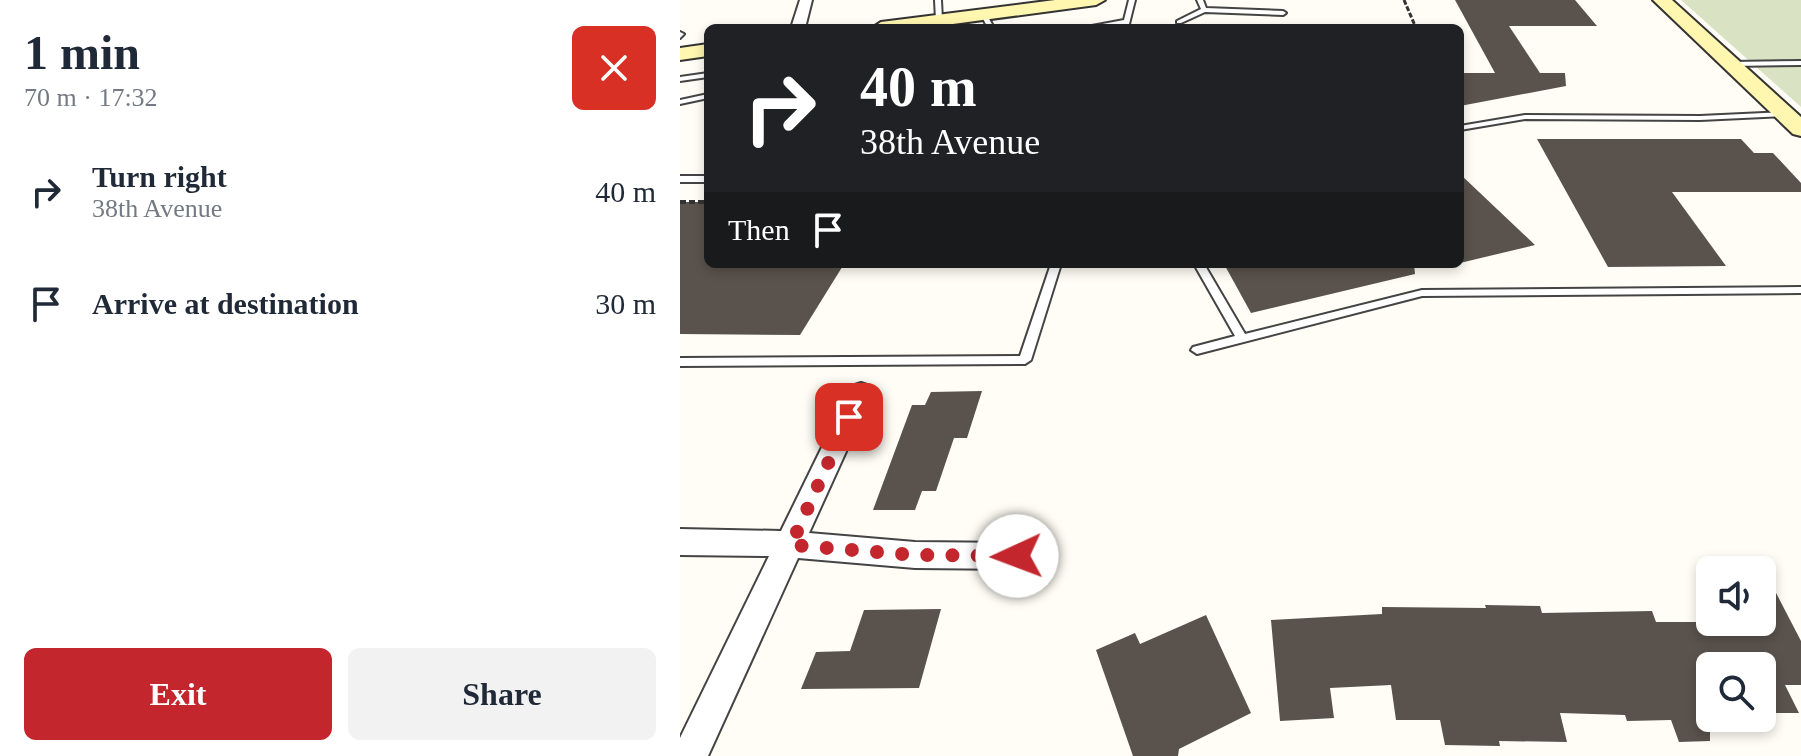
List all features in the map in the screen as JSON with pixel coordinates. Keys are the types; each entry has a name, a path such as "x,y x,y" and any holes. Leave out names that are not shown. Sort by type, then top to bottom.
{"street":[{"path":"799,24 806,0"},
{"path":"1662,0 1801,129"},
{"path":"910,24 939,20 988,21 1087,1"},
{"path":"681,45 704,49"},
{"path":"690,756 861,392"},
{"path":"680,542 791,545 915,555 1017,556"}],"lane":[{"path":"938,0 939,20"},
{"path":"1126,24 1132,0"},
{"path":"1200,0 1204,10"},
{"path":"1179,22 1204,10 1283,13"},
{"path":"1731,64 1801,63"},
{"path":"680,79 704,76"},
{"path":"680,102 704,97"},
{"path":"1464,127 1525,117 1700,118 1784,114"},
{"path":"680,179 704,179"},
{"path":"680,362 1025,360 1055,268"},
{"path":"1201,268 1242,339"},
{"path":"1197,350 1422,293 1801,290"}],"path":[{"path":"1404,0 1414,24"},
{"path":"680,202 704,202"}],"green space":[{"path":"1681,0 1801,0 1801,107"}],"building":[{"path":"1455,0 1575,0 1597,26 1509,26 1540,73 1565,73 1566,86 1464,105 1464,73 1495,73"},
{"path":"1537,139 1741,139 1754,153 1773,153 1801,183 1801,192 1672,192 1726,266 1608,267"},
{"path":"1464,178 1535,245 1464,262"},
{"path":"680,202 704,202 704,268 842,268 800,335 680,334"},
{"path":"1226,268 1414,268 1415,274 1251,313"},
{"path":"982,391 967,438 954,438 936,491 922,491 915,510 873,510 912,405 925,405 931,392"},
{"path":"1776,593 1801,641 1801,685 1785,685 1799,713 1776,713 1776,652 1696,652 1696,732 1710,732 1710,741 1679,742 1671,720 1627,721 1625,715 1560,713 1567,742 1499,741 1500,746 1445,745 1440,720 1396,720 1391,685 1330,688 1334,718 1280,721 1271,620 1382,614 1382,607 1486,608 1485,605 1540,606 1542,613 1652,611 1656,622 1696,622 1696,636 1776,636"},
{"path":"941,609 919,688 801,689 816,652 850,651 864,610"},
{"path":"1206,615 1251,713 1179,749 1178,756 1133,756 1096,650 1135,633 1140,644"}],"route":[{"path":"849,417 791,545 972,558 1017,556"}]}
